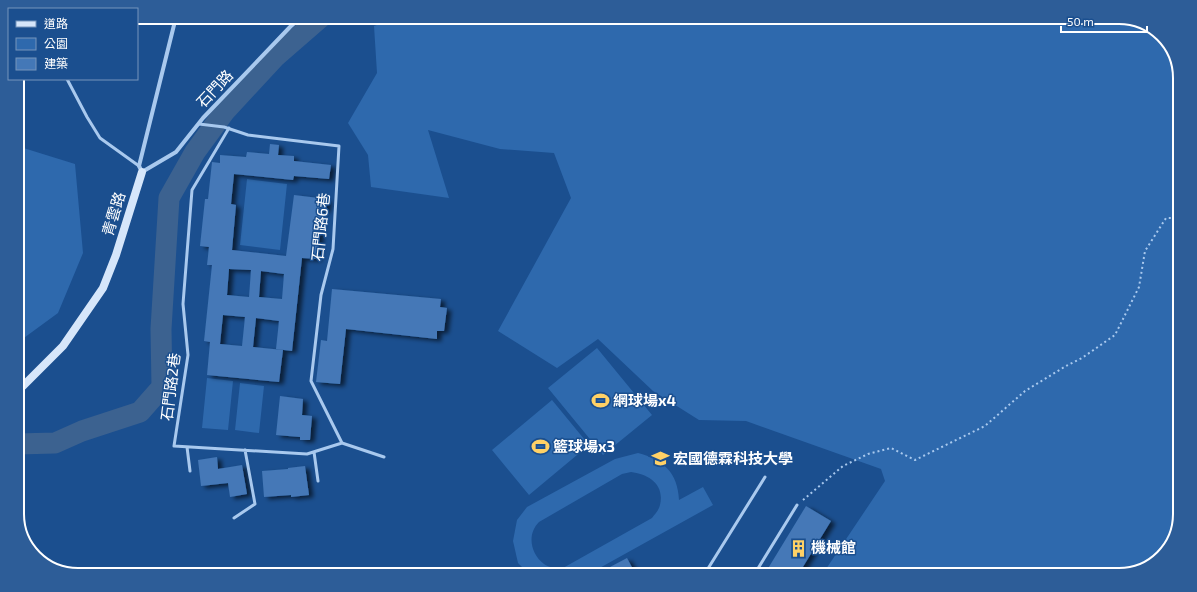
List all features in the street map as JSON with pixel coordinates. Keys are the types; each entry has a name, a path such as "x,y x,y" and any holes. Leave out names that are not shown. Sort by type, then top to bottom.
{"street":[{"name":"青雲路","path":"24,385 63,346 103,288 116,255 141,169 174,24"},
{"name":"石門路","path":"141,169 176,152 199,124 294,24"}],"lane":[{"path":"68,80 100,138 141,169"},
{"name":"石門路6巷","path":"199,124 224,126 248,135 339,146 333,249 321,295 311,381 342,443"},
{"name":"石門路2巷","path":"187,447 174,446 188,355 183,304 192,190 229,128"},
{"path":"190,471 187,447 307,454 342,443 384,457"},
{"path":"234,518 255,504 245,450"},
{"path":"314,452 318,481"},
{"path":"708,568 765,477"},
{"path":"758,568 797,505"}],"path":[{"path":"797,505 843,466 868,454 891,448 915,460 985,426 1025,391 1082,358 1115,335 1139,287 1145,251 1166,218 1173,218"}],"green space":[{"path":"379,24 1126,24 1149,33 1164,48 1170,61 1173,75 1173,514 1170,531 1164,544 1152,557 1146,561 1126,568 827,568 885,481 881,469 746,421 699,420 653,391 598,339 557,368 498,331 571,198 554,153 500,149 428,130 449,198 371,187 368,155 348,123 377,73 374,26"},
{"path":"24,148 75,164 83,253 58,313 24,338"},
{"path":"247,179 287,184 280,250 240,245"},
{"name":"網球場x4","path":"597,348 652,415 603,455 548,388"},
{"path":"207,378 233,381 228,430 202,428"},
{"path":"240,383 264,386 259,433 235,430"},
{"name":"籃球場x3","path":"552,400 589,445 529,495 492,450"},
{"path":"638,453 655,459 668,469 676,482 679,500 703,487 713,505 600,568 563,568 652,518 657,512 661,498 658,486 654,481 637,473 631,472 622,474 539,522 533,532 533,549 539,560 548,566 555,568 523,568 518,563 513,541 517,520 527,507 615,459"}],"building":[{"path":"270,144 279,145 278,155 294,156 294,161 331,165 329,179 294,176 293,180 234,174 231,204 236,205 232,250 286,256 294,195 327,199 326,210 322,210 317,259 302,258 292,351 276,349 279,321 256,318 253,347 283,350 279,382 207,375 210,342 204,341 212,265 207,265 209,247 200,246 205,199 208,199 212,162 220,163 220,155 246,157 247,152 269,154","holes":["229,269 251,270 249,297 227,295","261,271 284,274 282,299 259,297","223,315 245,317 242,346 220,344"]},
{"path":"332,289 441,299 440,307 447,308 444,331 437,331 437,339 346,329 340,384 316,382 321,340 327,341"},
{"path":"280,396 303,399 302,415 312,416 310,440 300,440 300,437 276,435"},
{"path":"217,457 218,469 242,465 247,494 230,497 228,483 201,486 198,460"},
{"path":"305,466 309,495 264,497 262,471"},
{"name":"機械館","path":"806,506 831,521 802,568 768,568"},
{"path":"627,558 632,568 611,568"}],"waterway":[{"path":"24,444 55,443 82,431 140,412 162,387 161,329 169,198 195,152 225,111 275,57 313,24"}],"place":[{"name":"網球場x4","path":"600,401"},
{"name":"籃球場x3","path":"540,447"},
{"name":"宏國德霖科技大學","path":"660,459"},
{"name":"機械館","path":"798,548"}]}
